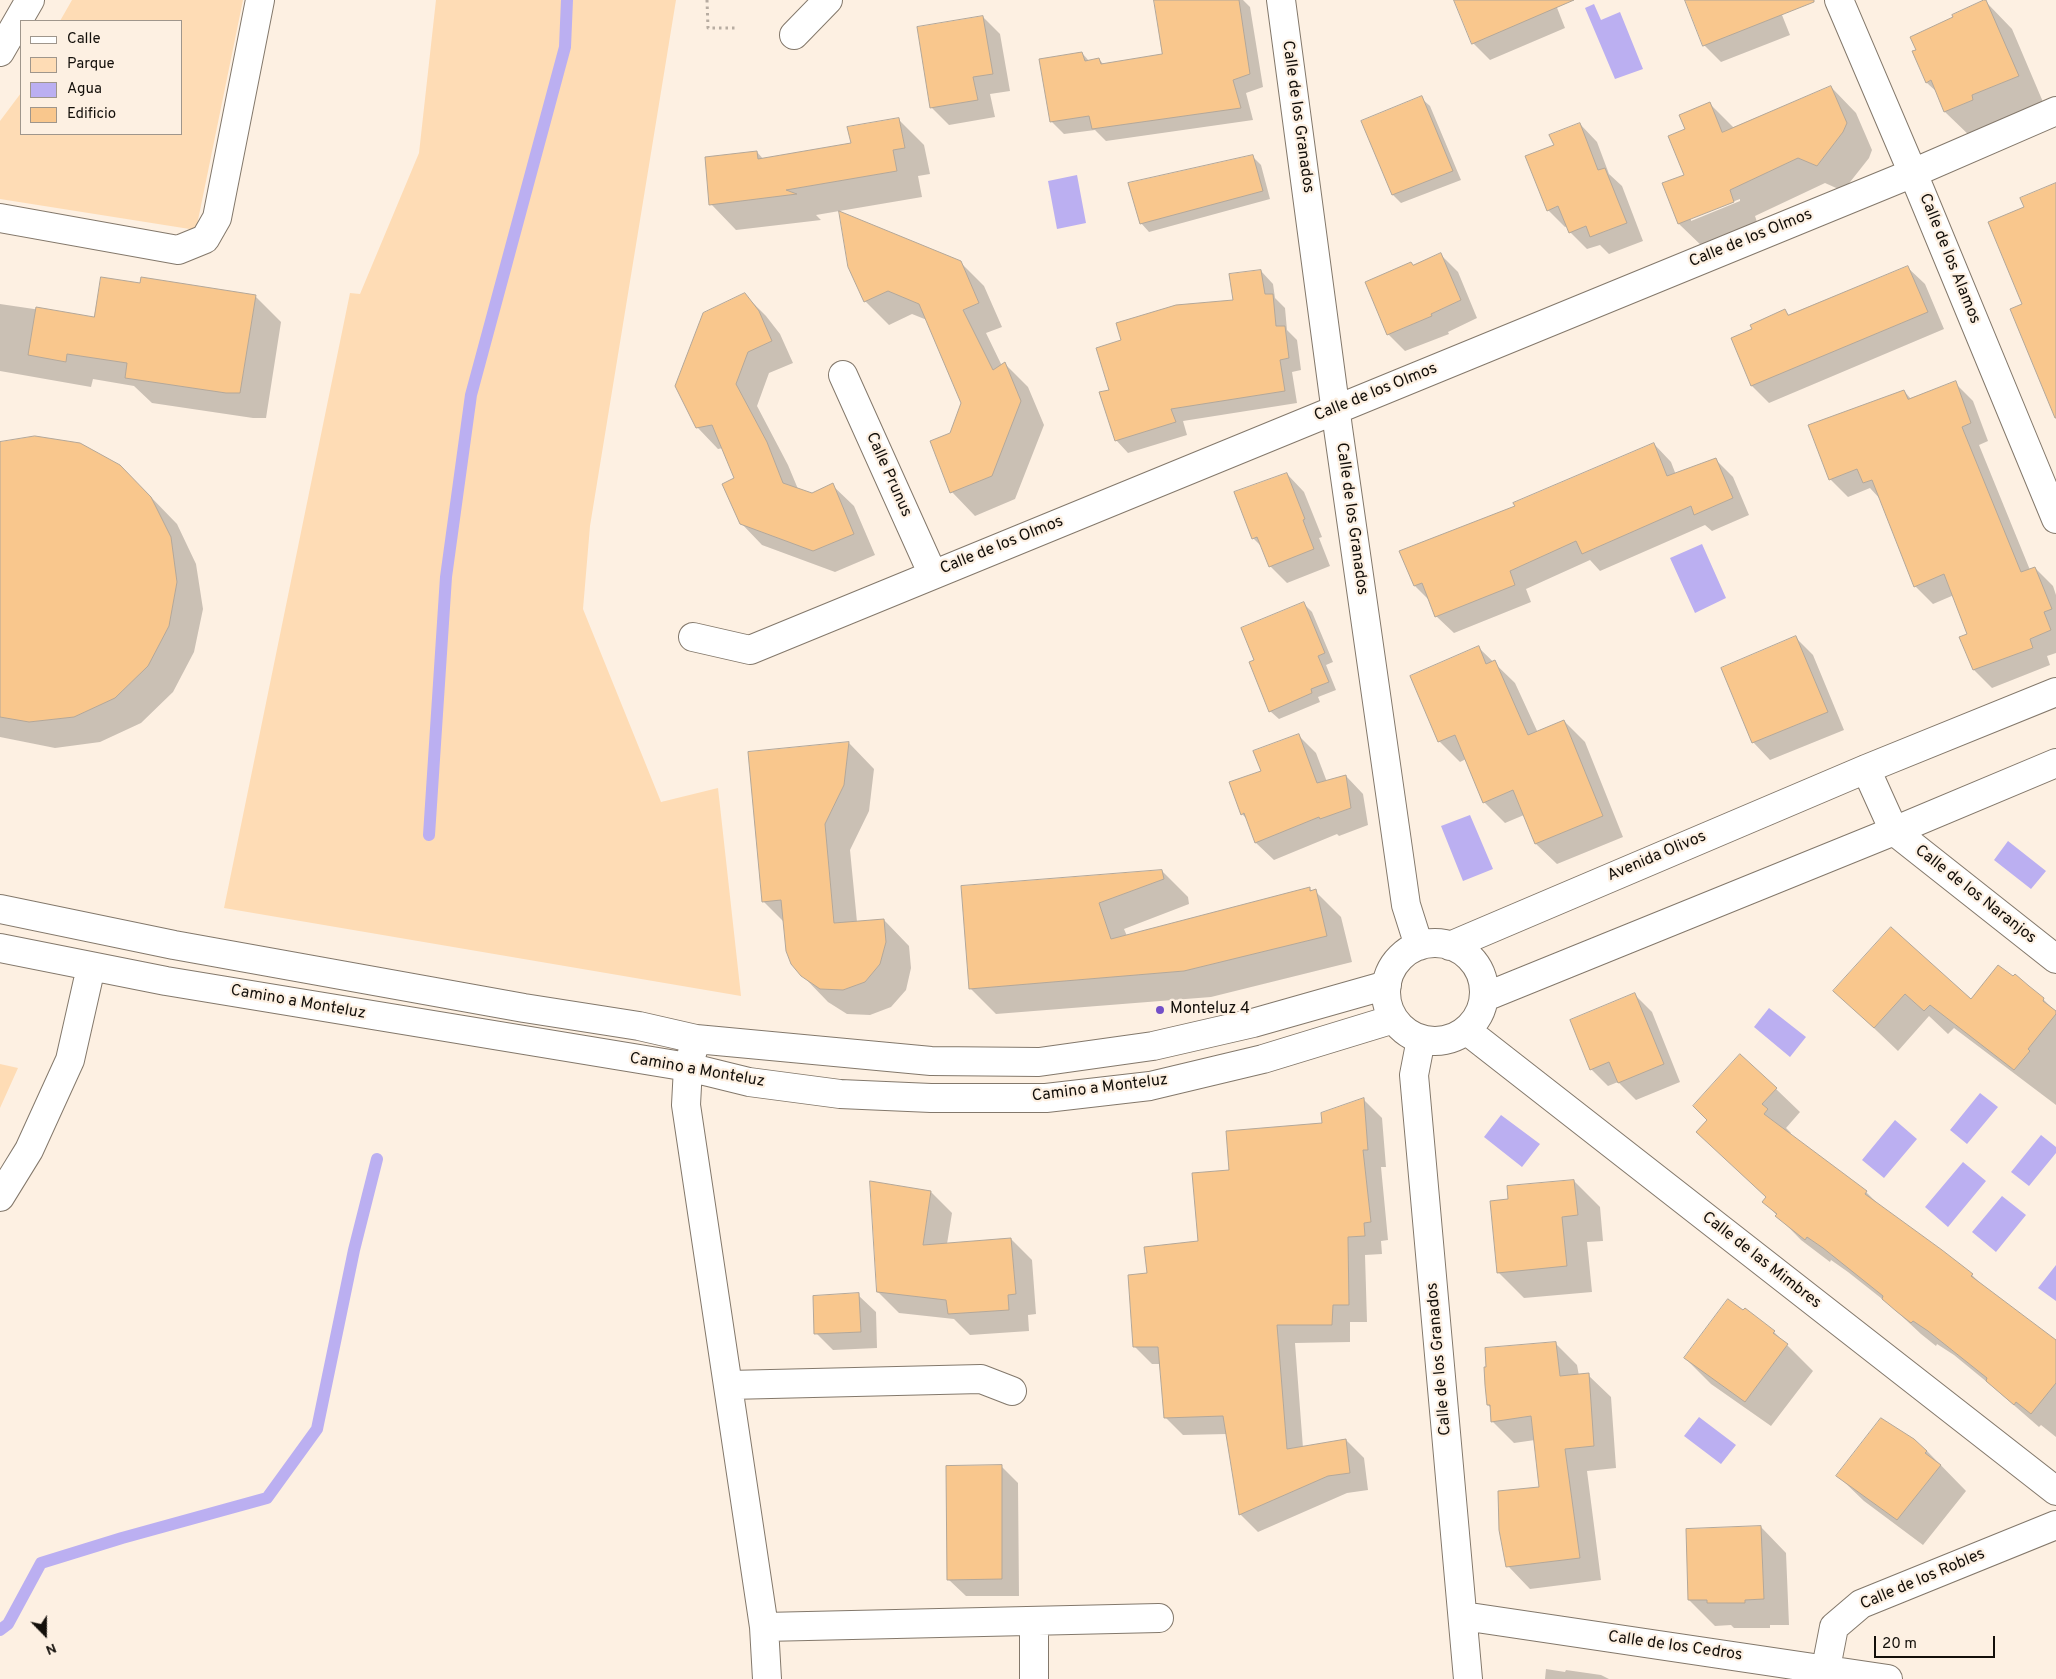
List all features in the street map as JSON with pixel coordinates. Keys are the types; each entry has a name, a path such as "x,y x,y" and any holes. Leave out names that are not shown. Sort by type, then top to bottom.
{"street":[{"path":"0,52 30,0"},
{"path":"0,218 178,250 205,239 217,218 260,0"},
{"path":"794,35 828,0"},
{"name":"Calle de los Granados","path":"1281,0 1335,410 1406,904 1419,946"},
{"name":"Calle de los Alamos","path":"1839,0 2056,519"},
{"name":"Calle de los Olmos","path":"693,638 750,650 1912,173 2056,111"},
{"name":"Calle Prunus","path":"843,375 933,574"},
{"name":"Avenida Olivos","path":"1450,946 1866,769 2056,692"},
{"path":"1484,998 1894,832 2056,763"},
{"path":"1866,769 1894,832"},
{"name":"Calle de los Naranjos","path":"1894,832 2056,959"},
{"name":"Camino a Monteluz","path":"0,909 174,945 524,1008 638,1026 696,1039 931,1061 1039,1062 1153,1046 1253,1023 1387,985"},
{"path":"1437,944 1450,946 1461,950 1471,958 1478,968 1484,983 1484,998 1481,1010 1475,1021 1454,1038 1437,1041 1421,1039 1406,1032 1394,1020 1389,1008 1387,985 1391,972 1398,961 1419,946 1437,944"},
{"name":"Camino a Monteluz","path":"0,948 91,967 688,1067 749,1082 840,1094 931,1098 1046,1098 1150,1086 1263,1059 1394,1020"},
{"path":"0,1196 29,1150 70,1060 91,967"},
{"name":"Calle de las Mimbres","path":"1466,1030 2056,1491"},
{"path":"696,1039 688,1067 686,1105 764,1627 767,1679"},
{"name":"Calle de los Granados","path":"1421,1039 1414,1074 1468,1679"},
{"path":"728,1385 982,1379 1012,1391"},
{"name":"Calle de los Robles","path":"1826,1668 1834,1627 1861,1604 2056,1526"},
{"name":"Calle de los Cedros","path":"1463,1616 1826,1668 1888,1679"},
{"path":"764,1627 1159,1618"},
{"path":"1034,1621 1034,1679"}],"path":[{"path":"707,0 708,28 736,28"}],"green space":[{"path":"72,0 243,0 196,230 0,199 0,121 20,94 20,135 182,135 182,20 61,20"},
{"path":"436,0 676,0 590,526 583,609 661,802 718,788 741,996 224,908 350,293 360,294 419,153"},
{"path":"0,1064 18,1068 0,1108"}],"water":[{"path":"1594,4 1601,20 1620,12 1643,69 1615,79 1585,8"},
{"path":"1077,175 1086,223 1057,229 1048,181"},
{"path":"1702,544 1726,598 1695,613 1670,558"},
{"path":"1470,815 1493,869 1463,881 1441,826"},
{"path":"2008,841 2046,871 2031,889 1994,860"},
{"path":"1769,1008 1806,1037 1790,1057 1754,1027"},
{"path":"1980,1093 1998,1107 1967,1144 1950,1130"},
{"path":"1501,1115 1540,1144 1522,1167 1484,1137"},
{"path":"1895,1120 1917,1139 1884,1178 1862,1160"},
{"path":"2041,1135 2056,1147 2056,1153 2029,1186 2011,1172"},
{"path":"1963,1162 1986,1181 1948,1227 1925,1207"},
{"path":"2002,1196 2026,1215 1996,1252 1972,1232"},
{"path":"2056,1265 2056,1301 2038,1288"},
{"path":"1699,1417 1736,1445 1721,1464 1684,1436"}],"building":[{"path":"1154,0 1239,0 1250,74 1233,80 1241,108 1092,129 1089,116 1050,122 1039,59 1082,52 1085,61 1099,58 1101,64 1162,54"},
{"path":"1454,0 1574,0 1472,44"},
{"path":"1685,0 1814,0 1814,2 1703,46"},
{"path":"1986,0 2019,76 1972,95 1973,100 1944,112 1931,80 1926,83 1912,51 1916,50 1910,37"},
{"path":"983,16 993,74 973,77 978,100 930,108 917,27"},
{"path":"1831,86 1847,123 1843,132 1817,166 1798,158 1730,190 1734,202 1678,224 1662,183 1684,175 1668,136 1685,129 1679,115 1710,102 1722,132"},
{"path":"1422,96 1453,171 1392,195 1361,121"},
{"path":"899,118 905,148 893,150 897,171 786,190 797,194 709,205 705,157 757,151 758,159 851,143 847,127"},
{"path":"1580,123 1598,170 1605,168 1627,223 1590,237 1586,226 1569,233 1558,206 1547,211 1525,156 1554,145 1549,135"},
{"path":"1253,155 1263,191 1140,224 1128,183"},
{"path":"2056,183 2055,418 2010,309 2022,304 1988,222 2024,207 2020,198"},
{"path":"839,211 961,261 979,303 963,310 993,370 1005,362 1021,401 992,476 950,493 930,441 950,433 961,403 919,304 888,291 864,302 848,267"},
{"path":"1441,253 1461,300 1431,314 1432,316 1387,335 1365,282 1411,262 1413,265"},
{"path":"1908,266 1928,312 1751,386 1731,338 1752,329 1750,325 1785,309 1788,315"},
{"path":"1261,270 1265,294 1273,294 1276,326 1285,326 1289,358 1280,360 1285,391 1171,409 1176,422 1115,441 1099,392 1109,390 1096,348 1121,340 1116,323 1176,305 1233,300 1229,274"},
{"path":"101,277 140,283 141,277 256,295 240,393 226,393 125,378 127,363 67,354 66,362 28,355 36,307 94,317"},
{"path":"745,293 759,311 772,341 748,352 736,384 767,442 783,483 812,493 833,483 854,534 813,551 740,524 722,484 734,478 712,425 696,428 675,386 703,313"},
{"path":"1956,381 1971,423 1962,427 2021,572 2035,567 2052,609 2044,612 2051,630 2030,639 2033,648 1973,670 1959,637 1967,634 1944,574 1914,587 1872,480 1863,483 1857,469 1829,480 1808,425 1904,390 1908,399"},
{"path":"35,436 80,443 120,465 151,497 171,537 177,582 169,626 148,666 115,698 74,717 29,722 0,717 0,442"},
{"path":"1654,443 1667,476 1716,458 1733,498 1694,515 1691,506 1582,554 1576,541 1510,571 1515,585 1435,617 1422,583 1414,586 1399,551 1515,506 1513,503"},
{"path":"1287,473 1305,519 1303,520 1314,549 1269,567 1257,537 1252,539 1234,492"},
{"path":"1304,602 1325,653 1318,656 1329,682 1311,689 1312,693 1269,712 1249,662 1254,660 1241,628"},
{"path":"1796,636 1828,712 1752,743 1721,668"},
{"path":"1479,646 1486,664 1495,660 1528,735 1564,720 1603,816 1535,844 1513,790 1483,803 1455,735 1438,742 1410,676"},
{"path":"1299,734 1317,783 1346,775 1351,808 1320,819 1319,817 1255,843 1244,813 1241,815 1229,782 1261,771 1253,751"},
{"path":"849,742 844,785 825,824 834,923 884,919 886,942 880,964 865,982 843,990 820,989 801,976 791,964 786,951 781,900 762,902 748,752"},
{"path":"1162,870 1164,879 1099,903 1111,939 1310,887 1310,891 1316,889 1327,936 1184,971 969,989 961,886"},
{"path":"1891,927 1971,999 1998,965 2013,976 2015,974 2044,998 2043,1001 2056,1011 2056,1014 2028,1049 2030,1051 2014,1070 1930,1005 1924,1011 1905,994 1874,1028 1833,991"},
{"path":"1635,993 1664,1064 1618,1083 1609,1062 1590,1070 1570,1020"},
{"path":"1740,1054 1777,1088 1762,1104 1768,1109 1764,1114 1867,1191 1865,1194 1942,1250 1973,1274 1971,1276 2056,1340 2056,1383 2031,1414 2016,1402 2014,1405 1986,1381 1987,1378 1928,1331 1913,1321 1911,1323 1882,1299 1883,1296 1823,1248 1807,1237 1805,1240 1775,1216 1777,1214 1762,1202 1766,1197 1696,1132 1707,1120 1693,1106"},
{"path":"1364,1098 1368,1150 1363,1150 1371,1222 1364,1223 1365,1236 1348,1237 1349,1305 1333,1305 1332,1325 1277,1325 1287,1449 1346,1439 1350,1473 1328,1476 1239,1515 1223,1416 1164,1418 1158,1347 1133,1347 1128,1275 1147,1273 1144,1247 1198,1241 1192,1173 1229,1170 1226,1131 1322,1123 1321,1113"},
{"path":"1574,1180 1578,1215 1562,1217 1567,1266 1497,1273 1490,1201 1508,1199 1507,1186"},
{"path":"870,1181 931,1191 923,1245 1011,1238 1016,1294 1008,1295 1009,1310 948,1314 946,1300 877,1292"},
{"path":"859,1293 861,1332 814,1334 813,1296"},
{"path":"1728,1299 1743,1310 1745,1308 1775,1331 1773,1333 1788,1344 1745,1402 1684,1358"},
{"path":"1556,1342 1560,1376 1589,1373 1594,1446 1565,1449 1580,1558 1506,1567 1499,1530 1498,1491 1539,1487 1531,1416 1491,1422 1490,1405 1487,1405 1485,1385 1485,1348"},
{"path":"1881,1418 1914,1439 1927,1451 1925,1453 1941,1465 1897,1520 1836,1476"},
{"path":"1002,1465 1002,1579 947,1580 946,1466"},
{"path":"1761,1526 1764,1599 1745,1600 1745,1603 1707,1603 1707,1600 1688,1600 1686,1529"}],"waterway":[{"path":"429,835 446,577 471,395 565,47 567,0"},
{"path":"0,1630 8,1624 41,1563 122,1538 267,1498 317,1429 354,1250 377,1159"}],"place":[{"name":"Monteluz 4","path":"1160,1010"}]}
